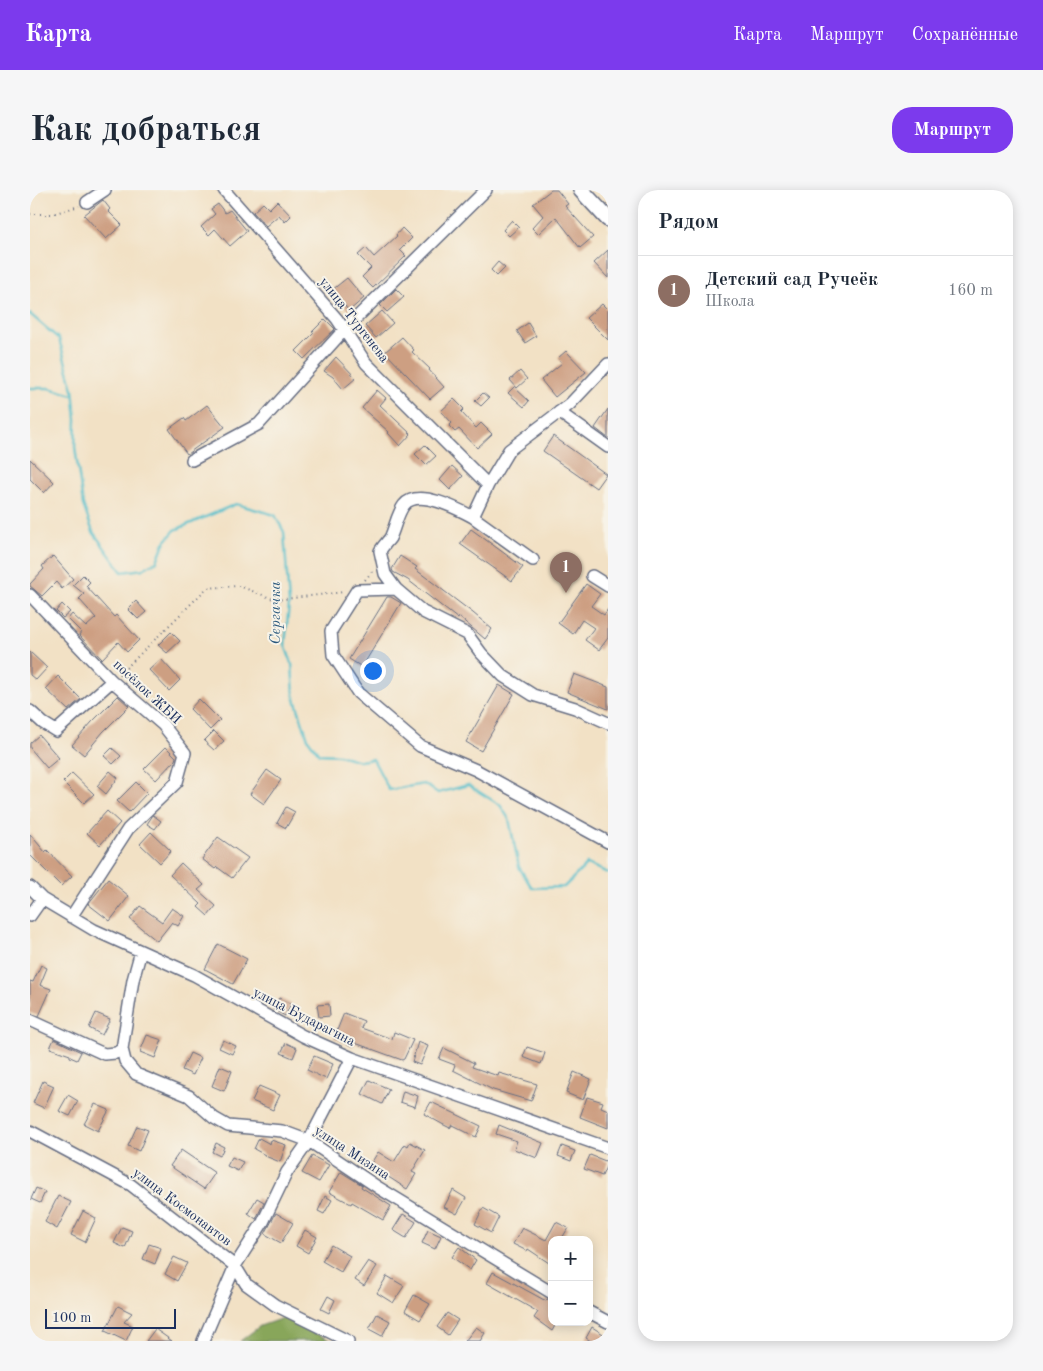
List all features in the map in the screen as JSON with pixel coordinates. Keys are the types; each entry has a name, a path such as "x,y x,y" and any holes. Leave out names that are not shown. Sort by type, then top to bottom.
{"main road":[{"path":"581,190 608,219"}],"street":[{"path":"87,202 105,190"},
{"name":"улица Тургенева","path":"224,190 337,320 366,363 488,485"},
{"path":"192,460 259,424 344,330 486,190"},
{"path":"474,517 488,485 509,450 570,404 608,364"},
{"path":"559,412 608,447"},
{"path":"533,560 474,517 449,504 429,500 413,499 404,505 390,538 380,550 385,574 396,589 423,612 467,634 503,676 533,694 575,708 608,723"},
{"path":"592,576 608,586"},
{"path":"396,589 357,590 331,631 334,655 358,693 420,746 476,770 608,842"},
{"name":"посёлок ЖБИ","path":"30,595 112,681 163,725 185,753 177,782 128,829 72,917"},
{"path":"30,711 43,723 56,731 112,681"},
{"name":"улица Бударагина","path":"30,887 42,899 94,930 194,975 303,1036 352,1058 608,1148"},
{"path":"30,916 42,899"},
{"path":"30,1020 104,1054 116,1053 122,1049 133,980 141,951"},
{"name":"улица Мизина","path":"122,1049 125,1062 136,1074 189,1096 214,1118 228,1126 282,1131 309,1141 379,1188 548,1291"},
{"path":"235,1266 263,1222 287,1172 309,1141 352,1058"},
{"name":"улица Космонавтов","path":"30,1131 131,1185 235,1266 246,1284 275,1305 348,1341"},
{"name":"улица Космонавтов","path":"203,1341 235,1266"},
{"path":"593,1314 608,1322"}],"path":[{"path":"30,214 52,214 87,202"},
{"path":"112,681 207,588 239,586 276,600 357,590 382,559"}],"green space":[{"path":"283,1318 332,1341 240,1341 260,1326"}],"building":[{"path":"551,190 557,190 568,204 565,206 593,237 580,248 556,217 538,234 532,228 543,216 533,204"},
{"path":"103,200 110,209 108,211 122,225 106,239 84,215"},
{"path":"277,201 291,216 285,222 279,215 266,226 253,212 263,203 269,209"},
{"path":"218,204 225,213 230,210 247,231 230,246 215,229 209,235 201,227 215,214 211,209"},
{"path":"512,220 519,227 509,236 503,230"},
{"path":"402,228 412,238 400,250 406,256 373,288 362,277 371,268 358,255 366,248 374,257 397,236"},
{"path":"608,250 608,278 594,263"},
{"path":"498,262 505,268 497,276 491,270"},
{"path":"347,278 364,298 349,311 332,290"},
{"path":"396,289 404,297 387,312 380,305"},
{"path":"602,304 608,310 608,340 586,318"},
{"path":"382,311 393,323 376,338 365,326"},
{"path":"325,319 335,329 304,359 296,351"},
{"path":"528,323 536,336 525,343 517,331"},
{"path":"402,337 414,350 412,352 430,369 444,387 430,399 385,352"},
{"path":"566,351 586,372 555,397 541,380 562,363 558,358"},
{"path":"336,357 356,378 343,389 333,377 324,371"},
{"path":"520,371 527,379 517,388 510,380"},
{"path":"514,387 529,401 524,407 508,393"},
{"path":"377,390 386,398 380,405 411,434 400,446 389,432 362,408"},
{"path":"483,393 489,398 481,406 475,401"},
{"path":"454,399 464,409 461,412 476,428 481,423 492,434 477,448 459,429 455,432 449,426 452,423 441,411"},
{"path":"207,405 225,427 187,454 169,429 184,418 186,421"},
{"path":"608,409 608,438 595,428"},
{"path":"553,436 606,474 596,488 543,451"},
{"path":"425,445 436,456 426,465 415,454"},
{"path":"30,459 54,482 44,493 30,479"},
{"path":"452,466 463,476 450,490 440,480"},
{"path":"471,529 523,567 512,581 460,544"},
{"path":"53,556 73,579 62,589 56,582 42,596 30,584 44,569 42,566"},
{"path":"400,556 417,567 415,569 492,629 485,639 459,617 458,619 408,580 393,572 392,569"},
{"path":"83,575 90,582 86,586 114,617 116,615 139,640 127,652 118,642 102,659 79,635 81,632 68,619 72,614 86,627 96,618 79,599 84,594 73,585"},
{"path":"586,584 600,594 591,606 604,615 608,609 608,638 599,650 585,640 594,628 582,620 573,634 558,623"},
{"path":"387,597 391,597 401,603 362,667 349,659"},
{"path":"136,601 146,612 138,619 128,609"},
{"path":"62,604 70,612 63,618 56,611"},
{"path":"171,632 180,641 167,653 158,645"},
{"path":"30,652 47,668 36,680 30,675"},
{"path":"161,659 180,680 169,691 149,670"},
{"path":"574,674 608,687 608,709 567,692"},
{"path":"58,676 81,699 68,710 46,689"},
{"path":"499,685 514,694 481,751 466,742"},
{"path":"118,696 129,706 103,732 84,755 72,745"},
{"path":"199,699 220,720 210,730 190,709"},
{"path":"214,731 224,741 214,750 204,741"},
{"path":"39,735 59,758 47,768 30,748 30,743"},
{"path":"166,747 176,757 156,780 144,769"},
{"path":"112,748 121,756 113,764 104,756"},
{"path":"267,770 281,780 264,804 250,794"},
{"path":"110,771 118,778 106,794 97,786"},
{"path":"72,773 94,794 84,803 63,782"},
{"path":"136,782 147,793 129,812 117,801"},
{"path":"286,807 295,812 286,828 277,823"},
{"path":"107,811 120,823 100,845 87,833"},
{"path":"153,815 161,821 155,829 147,824"},
{"path":"151,832 171,851 160,863 140,844"},
{"path":"30,834 45,852 47,850 72,876 61,886 30,855"},
{"path":"218,837 248,858 232,878 202,859"},
{"path":"181,863 204,885 198,890 216,906 208,916 198,907 201,904 170,875"},
{"path":"108,879 129,896 110,921 88,904"},
{"path":"140,906 162,922 172,908 184,916 178,926 172,922 157,941 130,919"},
{"path":"218,944 247,959 233,984 205,969"},
{"path":"41,965 47,968 40,985 51,989 39,1016 30,1013 30,981 33,982"},
{"path":"279,998 291,1004 285,1016 273,1009"},
{"path":"329,1004 330,1016 319,1017 317,1005"},
{"path":"96,1013 110,1019 102,1035 89,1028"},
{"path":"344,1013 364,1021 361,1028 392,1039 394,1032 413,1040 404,1059 402,1060 355,1043 353,1046 334,1038"},
{"path":"147,1035 162,1040 155,1058 140,1052"},
{"path":"54,1039 81,1052 77,1060 70,1057 70,1055 50,1048"},
{"path":"223,1040 236,1046 232,1054 219,1048"},
{"path":"418,1042 428,1046 420,1065 412,1062"},
{"path":"286,1043 297,1048 293,1058 281,1053"},
{"path":"527,1047 545,1053 541,1064 523,1057"},
{"path":"444,1048 474,1063 472,1067 498,1076 499,1073 537,1084 531,1101 493,1090 453,1070 455,1065 439,1059"},
{"path":"190,1053 201,1058 193,1075 182,1070"},
{"path":"314,1056 333,1064 326,1079 307,1070"},
{"path":"220,1066 232,1071 224,1091 212,1086"},
{"path":"574,1072 591,1079 583,1100 566,1093"},
{"path":"369,1080 389,1089 382,1104 362,1094"},
{"path":"43,1081 54,1086 44,1108 33,1103"},
{"path":"259,1086 280,1095 273,1110 252,1101"},
{"path":"403,1091 418,1096 415,1107 400,1102"},
{"path":"68,1095 78,1101 70,1116 59,1111"},
{"path":"587,1097 603,1102 601,1107 608,1110 608,1128 580,1117"},
{"path":"431,1102 481,1126 476,1137 452,1125 450,1128 424,1114"},
{"path":"95,1104 109,1110 98,1131 84,1124"},
{"path":"499,1125 543,1143 537,1158 514,1149 517,1141 496,1134"},
{"path":"137,1126 148,1130 139,1151 128,1146"},
{"path":"259,1138 270,1144 271,1140 286,1145 280,1162 254,1149"},
{"path":"410,1142 425,1150 412,1172 416,1174 407,1189 370,1165 378,1152 394,1162 405,1144 408,1146"},
{"path":"216,1143 224,1147 220,1156 212,1152"},
{"path":"562,1146 575,1151 571,1161 558,1156"},
{"path":"181,1150 215,1173 204,1189 170,1166"},
{"path":"590,1155 608,1162 602,1176 584,1169"},
{"path":"312,1156 329,1165 319,1182 302,1173"},
{"path":"232,1157 243,1162 238,1171 227,1166"},
{"path":"341,1172 391,1206 383,1220 352,1202 351,1204 329,1192"},
{"path":"36,1188 45,1192 40,1203 31,1199"},
{"path":"453,1190 466,1198 457,1214 444,1207"},
{"path":"58,1196 71,1202 57,1229 45,1222"},
{"path":"325,1196 332,1200 324,1214 318,1211"},
{"path":"257,1198 264,1202 256,1219 248,1213"},
{"path":"483,1208 499,1217 491,1233 475,1224"},
{"path":"83,1211 96,1218 85,1242 71,1235"},
{"path":"276,1213 293,1223 281,1243 265,1234"},
{"path":"403,1214 416,1222 406,1238 393,1230"},
{"path":"556,1222 568,1228 563,1236 548,1236"},
{"path":"122,1227 132,1231 125,1248 114,1243"},
{"path":"522,1228 546,1240 548,1236 548,1262 528,1249 527,1251 513,1244"},
{"path":"305,1230 317,1237 308,1253 296,1246"},
{"path":"428,1230 441,1236 435,1249 422,1243"},
{"path":"149,1244 161,1248 155,1264 143,1259"},
{"path":"331,1245 350,1256 341,1272 322,1261"},
{"path":"459,1247 476,1260 470,1270 452,1257"},
{"path":"174,1257 187,1263 177,1281 165,1274"},
{"path":"368,1261 377,1266 364,1286 355,1280"},
{"path":"493,1272 546,1301 548,1300 548,1326 555,1326 552,1331 534,1318 538,1312 487,1283"},
{"path":"387,1276 404,1286 393,1303 377,1293"},
{"path":"414,1295 430,1304 420,1320 405,1311"},
{"path":"328,1296 335,1300 329,1313 321,1309"},
{"path":"118,1306 132,1313 124,1322 133,1326 126,1341 105,1331"},
{"path":"447,1313 458,1320 448,1335 437,1327"},
{"path":"377,1314 390,1321 382,1336 369,1329"},
{"path":"476,1327 485,1333 480,1341 465,1341"},
{"path":"592,1327 608,1337 608,1341 591,1341 586,1338"},
{"path":"155,1329 172,1341 146,1341"}],"waterway":[{"name":"Сергачка","path":"30,314 59,339 73,389 76,419 75,447 83,505 93,532 122,572 143,569 157,561 164,543 175,530 236,504 275,515 284,532 289,604 285,645 292,664 294,696 308,739 319,754 339,755 360,761 373,759 389,790 424,784 438,793 468,785 500,805 509,819 519,867 532,888 564,887 587,864 608,873"},
{"path":"30,388 49,388 73,395"}],"place":[{"name":"Детский сад Ручеёк","path":"566,593"}]}
